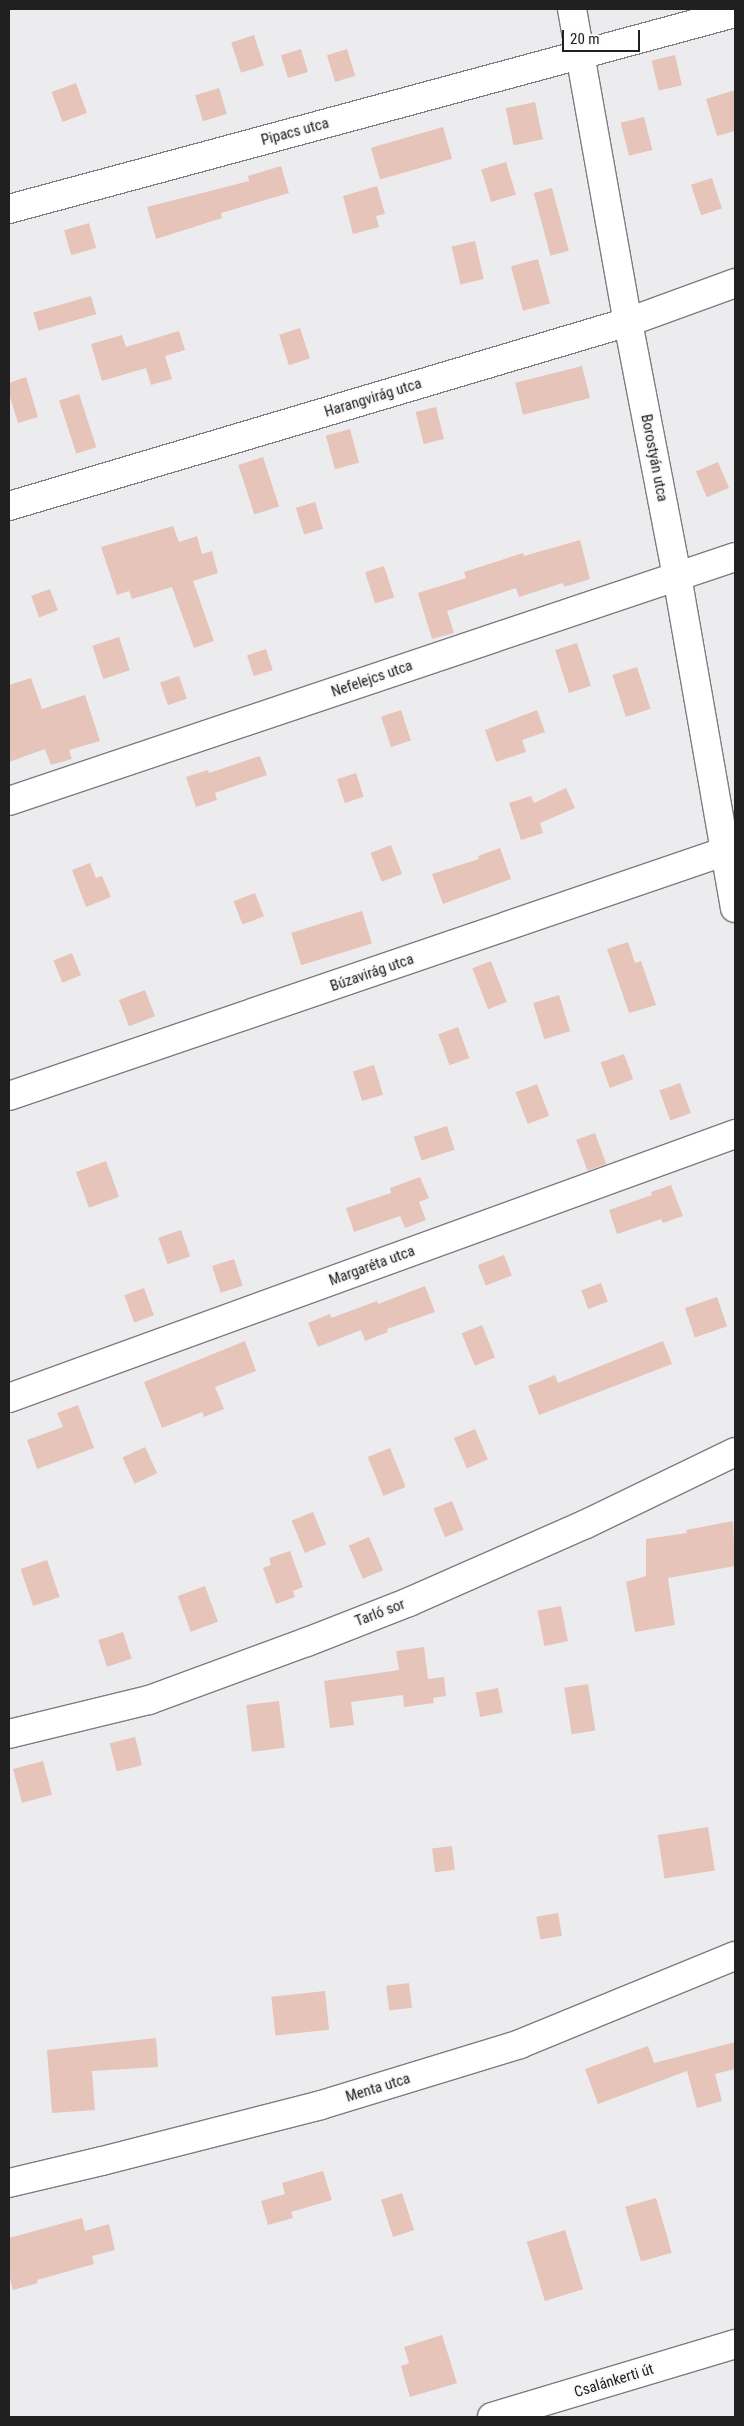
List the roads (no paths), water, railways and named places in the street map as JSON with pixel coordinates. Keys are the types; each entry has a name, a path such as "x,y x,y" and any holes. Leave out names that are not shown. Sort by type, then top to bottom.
{"street":[{"name":"Borostyán utca","path":"572,9 628,322 730,850 735,908"},
{"name":"Pipacs utca","path":"9,210 735,13"},
{"name":"Harangvirág utca","path":"9,506 628,322 735,283"},
{"name":"Nefelejcs utca","path":"9,801 735,557"},
{"name":"Búzavirág utca","path":"9,1096 730,850"},
{"name":"Margaréta utca","path":"9,1398 735,1134"},
{"name":"Tarló sor","path":"9,1734 149,1700 307,1642 409,1602 586,1524 735,1452"},
{"name":"Menta utca","path":"9,2183 102,2162 321,2105 520,2044 735,1956"},
{"name":"Csalánkerti út","path":"492,2417 735,2344"}]}
